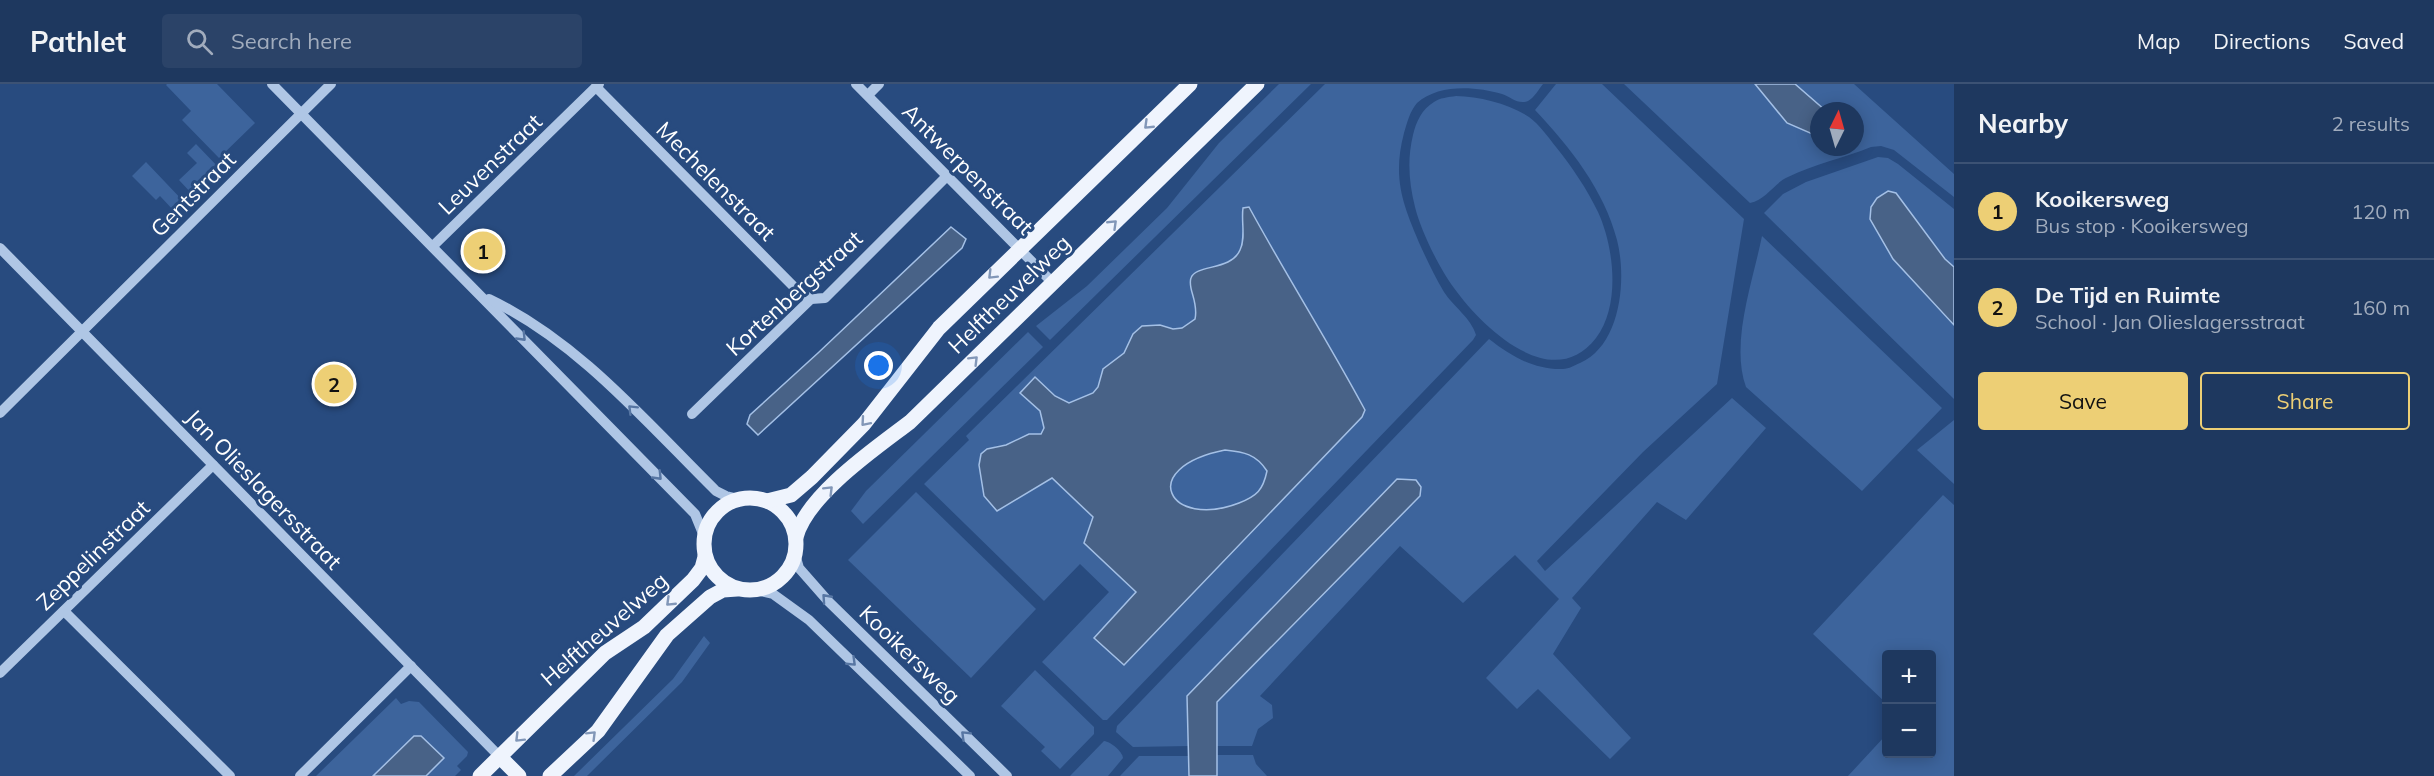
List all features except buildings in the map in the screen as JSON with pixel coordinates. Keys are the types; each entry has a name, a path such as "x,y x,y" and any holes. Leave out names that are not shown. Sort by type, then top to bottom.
{"main road":[{"name":"Helftheuvelweg","path":"767,501 791,495 864,424 939,328 1190,84"},
{"name":"Helftheuvelweg","path":"796,537 799,524 826,492 856,463 910,422 1257,84"},
{"path":"753,498 767,501 783,512 793,527 796,537 795,554 788,570 777,581 757,590 738,589 718,577 708,564 705,556 704,536 712,516 720,508 739,499 753,498"},
{"name":"Helftheuvelweg","path":"480,776 605,653 644,627 693,580 702,568 705,556"},
{"name":"Helftheuvelweg","path":"550,776 598,730 667,635 710,597 723,590 738,589"},
{"path":"500,757 519,776"}],"street":[{"path":"272,84 695,514 704,536"},
{"name":"Gentstraat","path":"0,413 331,84"},
{"name":"Antwerpenstraat","path":"856,84 1053,282"},
{"path":"868,95 879,84"},
{"name":"Leuvenstraat","path":"433,246 598,86"},
{"name":"Mechelenstraat","path":"598,86 799,292 811,299"},
{"name":"Kortenbergstraat","path":"692,414 811,299 825,298 947,176"},
{"name":"Jan Olieslagersstraat","path":"0,248 500,757"},
{"path":"481,295 509,308 579,356 716,491 739,499"},
{"name":"Zeppelinstraat","path":"0,673 213,465"},
{"name":"Kooikersweg","path":"795,554 799,568 828,601 1007,776"},
{"name":"Kooikersweg","path":"757,590 772,594 808,620 970,776"},
{"path":"64,610 230,776"},
{"path":"300,776 411,666"}],"shaded area":[{"path":"167,84 217,84 255,123 219,158 182,120 191,111"},
{"path":"1279,84 1311,84 1050,340 1036,326 1087,286 1167,208 1219,143"},
{"path":"1325,84 1543,84 1532,98 1524,102 1491,91 1457,88 1435,92 1417,103 1408,121 1401,149 1399,178 1401,191 1409,218 1438,281 1444,292 1470,323 1476,335 1107,720 1103,720 1042,662 1109,592 1080,564 1044,601 924,484 969,440 966,436","holes":["1249,207 1365,409 1362,417 1124,664 1136,592 1084,543 1093,517 1052,478 997,511 985,496 979,465 996,446 1041,434 1044,428 1040,411 1020,393 1035,377 1055,396 1069,403 1093,393 1098,387 1101,374 1106,366 1124,353 1133,334 1142,326 1160,325 1173,329 1182,328 1195,319 1191,285 1193,275 1234,259 1243,238 1243,209"]},
{"path":"1556,84 1602,84 1744,219 1717,384 1643,452 1537,561 1545,571 1732,398 1766,428 1686,520 1657,502 1572,598 1581,608 1553,654 1631,738 1610,759 1538,689 1517,709 1486,678 1559,599 1515,555 1463,603 1400,546 1260,696 1272,705 1273,718 1258,729 1252,746 1217,746 1217,702 1420,496 1188,696 1189,746 1133,747 1116,732 1117,726 1489,339 1523,361 1552,369 1570,368 1580,363 1594,354 1604,342 1618,309 1620,256 1611,222 1595,187 1573,154 1535,110"},
{"path":"1624,84 1755,84 1787,123 1810,133 1810,156 1844,156 1798,172 1783,180 1761,199 1750,203"},
{"path":"1755,84 1795,84 1816,102 1810,102 1810,133 1787,123"},
{"path":"1795,84 1854,84 1954,174 1954,197 1894,150 1881,146 1864,149 1864,102 1816,102"},
{"path":"1456,96 1503,104 1533,120 1573,170 1598,212 1604,226 1611,259 1612,293 1604,325 1596,338 1578,354 1559,360 1539,358 1519,349 1500,336 1466,304 1448,280 1431,249 1413,198 1410,180 1411,144 1416,125 1426,108 1444,98"},
{"path":"196,144 220,169 193,195 179,180 197,163 187,153"},
{"path":"1878,157 1888,158 1898,164 1954,209 1954,267 1945,259 1893,259 1954,325 1954,399 1764,213 1783,194 1806,182"},
{"path":"146,162 185,203 175,212 160,196 156,200 132,176"},
{"path":"1888,191 1896,193 1945,259 1954,267 1954,325 1893,259 1870,219 1871,207 1877,198"},
{"path":"1249,207 1365,410 1362,417 1124,665 1094,638 1136,592 1084,543 1093,517 1052,478 997,511 984,496 979,465 981,454 987,449 1006,445 1029,434 1041,434 1044,428 1040,411 1020,393 1035,377 1055,396 1069,403 1093,393 1098,387 1103,369 1124,353 1133,334 1142,326 1160,325 1173,329 1182,328 1195,319 1196,307 1190,286 1191,278 1200,271 1236,257 1243,240 1243,208","holes":["1225,450 1244,453 1254,457 1263,465 1267,471 1261,488 1250,498 1215,509 1195,509 1180,503 1172,493 1171,482 1179,470 1197,459"]},
{"path":"951,227 966,239 962,248 758,435 747,424 750,415"},
{"path":"1762,236 1942,408 1862,491 1746,387 1740,351 1742,332"},
{"path":"1028,332 1043,347 863,524 851,511 866,491"},
{"path":"1954,420 1954,484 1917,450"},
{"path":"1225,450 1249,455 1263,465 1267,471 1258,492 1239,503 1215,509 1194,509 1180,503 1172,494 1171,482 1179,470 1197,459"},
{"path":"1397,479 1416,480 1421,487 1420,496 1217,702 1217,776 1189,776 1187,696"},
{"path":"916,492 1036,609 971,678 848,560"},
{"path":"1943,495 1954,505 1954,776 1848,776 1882,739 1882,758 1936,758 1936,650 1882,650 1882,699 1813,634"},
{"path":"704,636 710,643 682,682 587,776 574,776 673,679"},
{"path":"1035,670 1094,727 1094,734 1060,769 1041,751 1045,747 1001,706"},
{"path":"396,698 401,704 409,701 419,702 468,752 457,766 461,770 455,776 426,776 414,736 373,776 316,776"},
{"path":"414,736 421,736 444,758 426,776 373,776"},
{"path":"1104,741 1116,747 1123,758 1108,776 1070,776"},
{"path":"1217,755 1253,755 1256,764 1267,776 1217,776"},
{"path":"1139,756 1189,756 1189,776 1120,776"}],"place":[{"name":"Kooikersweg","path":"483,251"},
{"name":"De Tijd en Ruimte","path":"334,384"}]}
